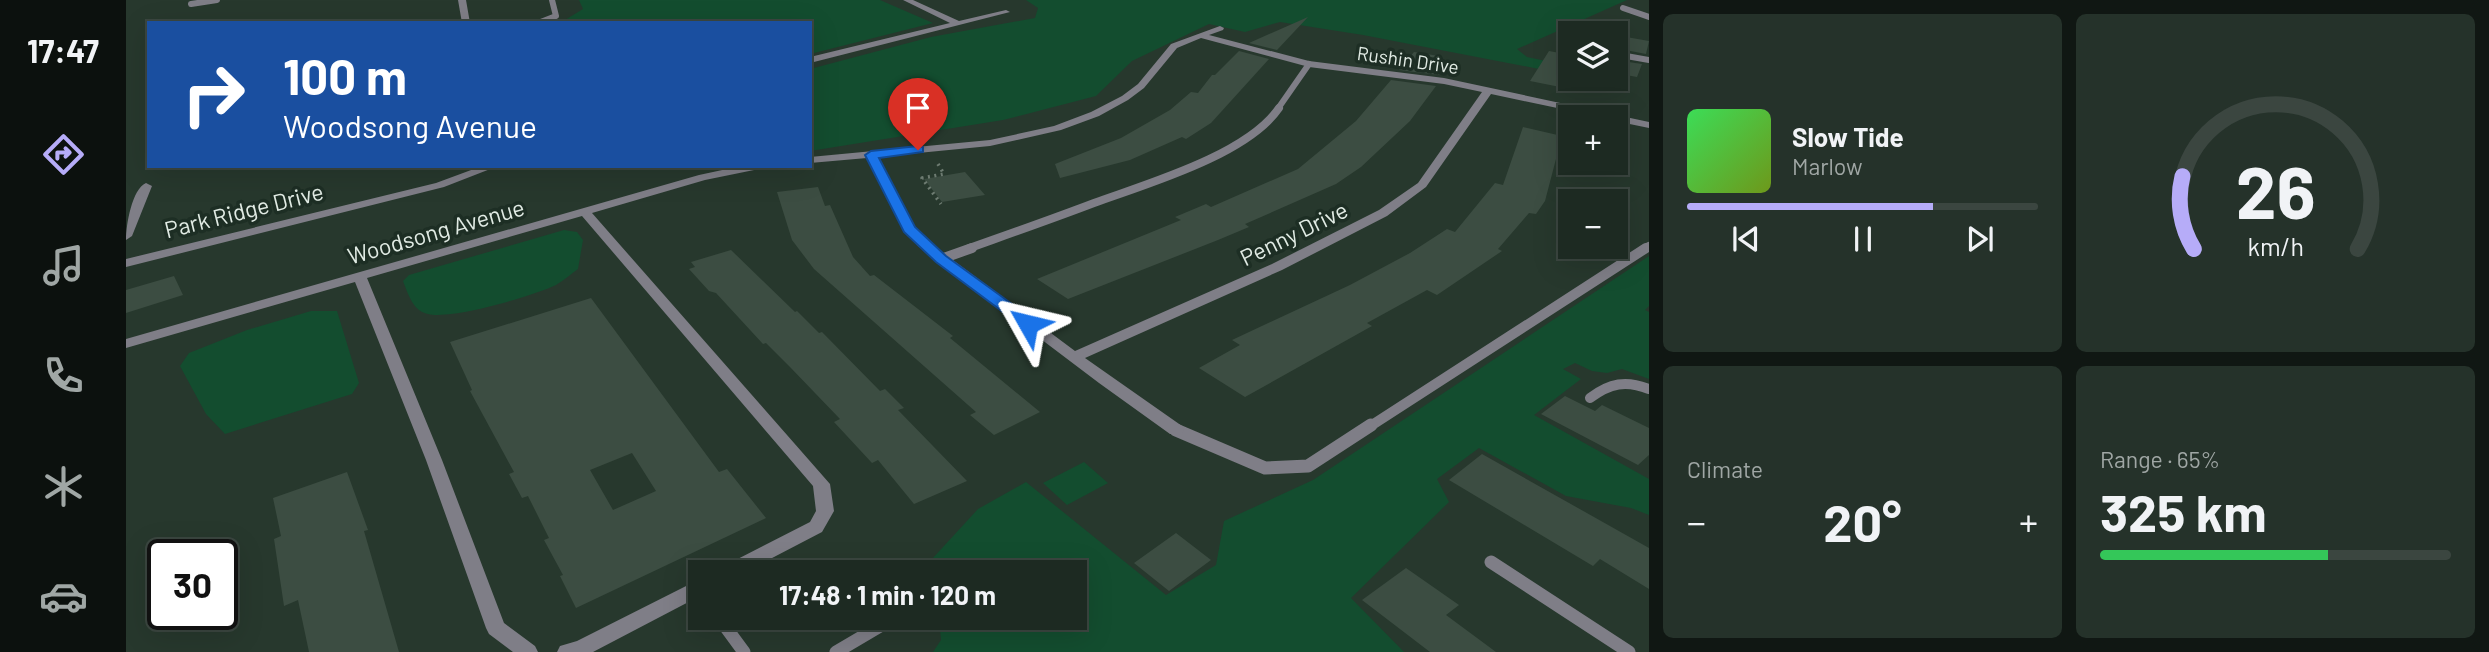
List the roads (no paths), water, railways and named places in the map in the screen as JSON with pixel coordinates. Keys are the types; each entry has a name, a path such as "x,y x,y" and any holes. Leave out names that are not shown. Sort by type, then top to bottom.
{"street":[{"path":"462,0 466,21"},
{"path":"907,0 957,23"},
{"path":"812,59 1006,12"},
{"path":"812,160 989,142 1057,128 1096,114 1125,98 1141,86 1170,50 1220,28"},
{"name":"Rushin Drive","path":"1199,35 1309,64 1444,81 1558,106"},
{"name":"Penny Drive","path":"1075,357 1277,267 1383,213 1422,185 1488,91"},
{"name":"Rushin Drive","path":"1628,121 1649,125"},
{"path":"871,155 909,229 941,259 1176,430"},
{"name":"Park Ridge Drive","path":"126,263 440,185 487,168"},
{"name":"Woodsong Avenue","path":"126,344 703,177 749,168"},
{"path":"126,236 146,186"},
{"path":"584,211 821,484 825,510 816,527 752,560"},
{"path":"359,276 434,460 496,628 528,652"},
{"path":"567,652 582,648 688,595"}],"lane":[{"path":"191,4 216,0"},
{"path":"543,21 556,16 552,0"},
{"path":"1623,8 1649,17"},
{"path":"1628,56 1649,60"},
{"path":"941,259 1163,178 1232,148 1272,118 1309,64"},
{"path":"1176,430 1265,468 1308,466 1649,246"},
{"path":"1590,398 1606,385 1618,381 1649,389"},
{"path":"1491,562 1629,652"},
{"path":"728,630 744,652"},
{"path":"836,652 873,630"}]}
